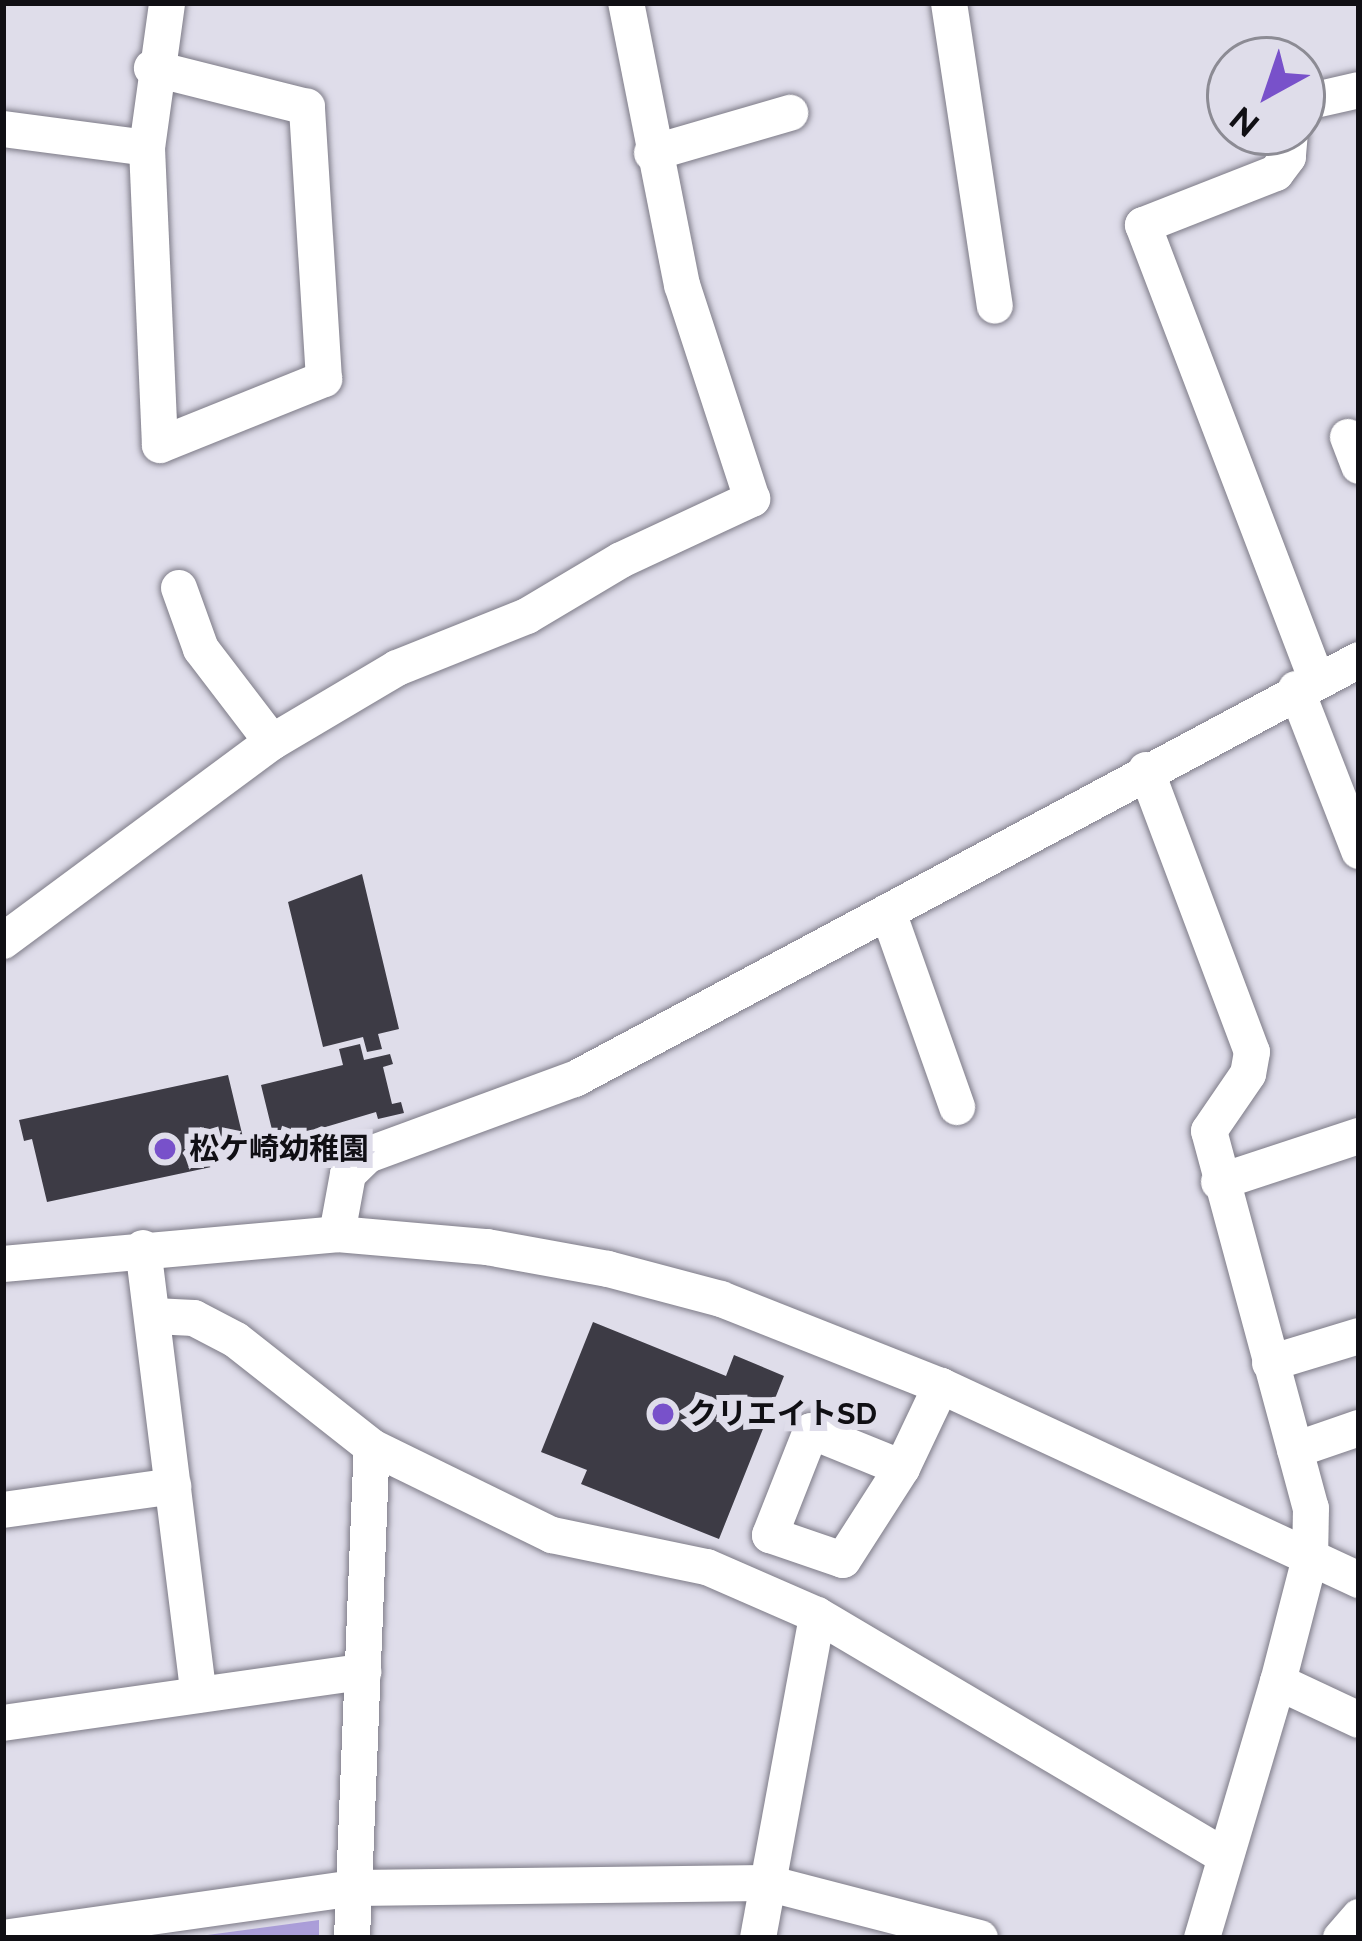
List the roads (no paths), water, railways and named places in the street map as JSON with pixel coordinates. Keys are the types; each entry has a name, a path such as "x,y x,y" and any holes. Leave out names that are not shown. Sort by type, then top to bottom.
{"street":[{"path":"152,68 307,107 324,379 160,445 147,148 152,68 167,3"},
{"path":"3,941 272,742 397,668 527,616 621,560 752,499 682,285 652,153 626,3"},
{"path":"949,3 995,306"},
{"path":"1326,98 1359,91"},
{"path":"652,153 790,113"},
{"path":"3,129 147,148"},
{"path":"1288,156 1276,173 1143,225 1307,684 1359,850"},
{"path":"179,588 201,649 272,742"},
{"path":"338,1234 348,1174 368,1155 575,1079 1359,660"},
{"path":"1146,770 1252,1052 1248,1074 1209,1131 1311,1508 1310,1558 1202,1938"},
{"path":"888,912 957,1107"},
{"path":"1220,1182 1359,1136"},
{"path":"3,1264 338,1234 487,1247 608,1269 721,1299 941,1386 1359,1580"},
{"path":"143,1248 199,1695"},
{"path":"154,1316 194,1318 236,1340 372,1447 552,1534 706,1567 818,1615 1224,1856"},
{"path":"1270,1363 1359,1336"},
{"path":"902,1468 941,1386"},
{"path":"1295,1450 1359,1428"},
{"path":"352,1938 372,1447"},
{"path":"3,1510 173,1486"},
{"path":"758,1938 818,1615"},
{"path":"3,1723 363,1672"},
{"path":"1278,1682 1359,1720"},
{"path":"3,1938 353,1888 767,1882 978,1938"},
{"path":"1342,1938 1359,1916"}],"place":[{"name":"松ケ崎幼稚園","path":"165,1149"},
{"name":"クリエイトSD","path":"663,1414"}]}
